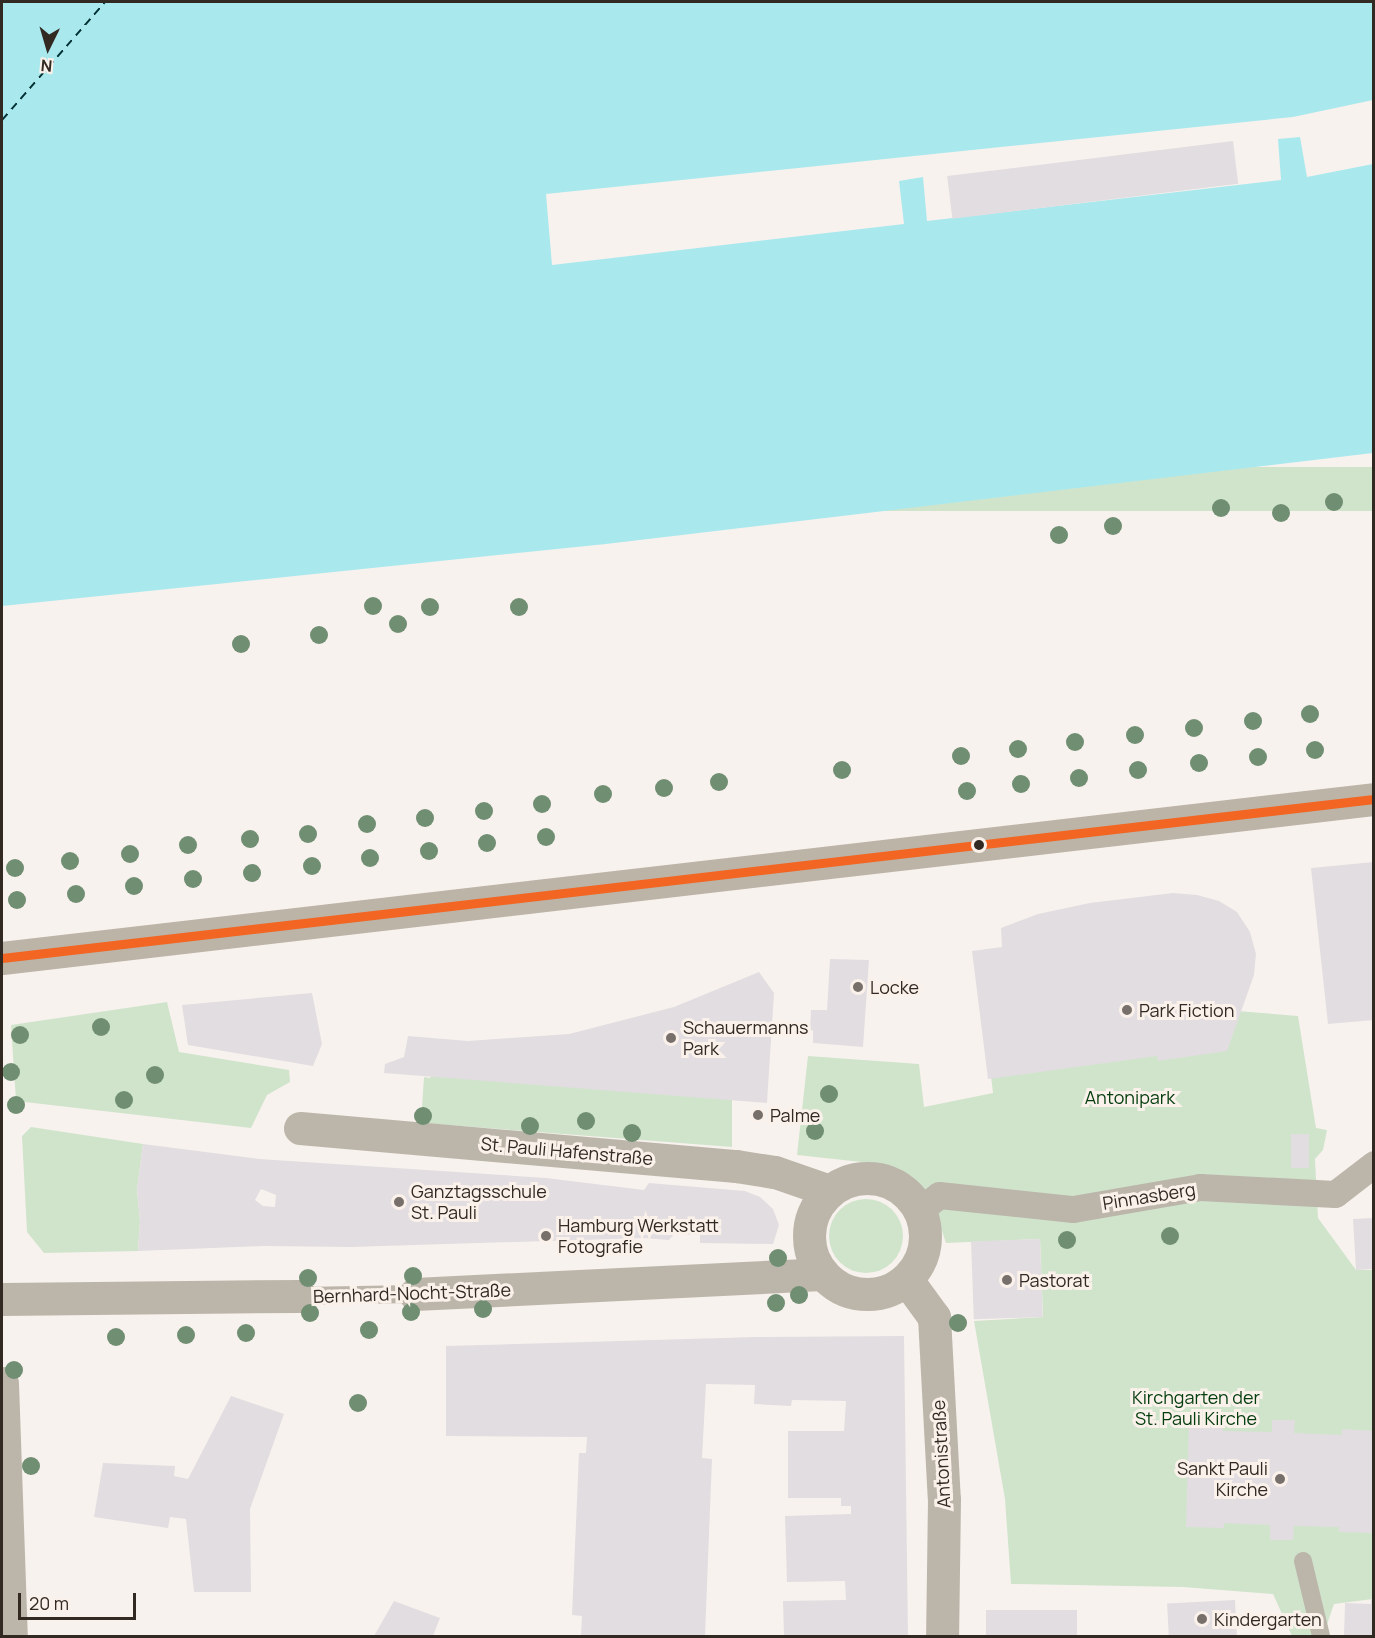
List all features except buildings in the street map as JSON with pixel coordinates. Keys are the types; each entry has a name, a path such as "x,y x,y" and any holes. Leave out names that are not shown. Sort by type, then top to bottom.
{"main road":[{"path":"2,958 1374,799"}],"street":[{"name":"St. Pauli Hafenstraße","path":"300,1128 736,1166 775,1172 830,1191"},
{"name":"Pinnasberg","path":"920,1210 939,1195 1073,1209 1200,1187 1335,1194 1374,1164"},
{"path":"862,1178 880,1179 896,1185 910,1196 920,1210 926,1227 926,1247 919,1265 907,1280 891,1290 873,1295 854,1294 836,1287 822,1274 812,1258 809,1231 818,1204 830,1191 845,1181 862,1178"},
{"name":"Bernhard-Nocht-Straße","path":"414,1294 822,1274"},
{"name":"Antonistraße","path":"907,1280 934,1317 944,1499 942,1636"},
{"name":"Bernhard-Nocht-Straße","path":"2,1299 300,1296"},
{"path":"2,1383 11,1636"}],"lane":[{"name":"Bernhard-Nocht-Straße","path":"300,1296 414,1294"},
{"path":"1303,1561 1321,1636"}],"green space":[{"path":"2,467 1373,467 1373,511 2,511"},
{"path":"977,956 1237,1011 1298,1016 1316,1128 1327,1130 1323,1150 1315,1159 1318,1218 1356,1270 1373,1270 1373,1599 1334,1604 1323,1636 1292,1636 1273,1594 1183,1587 1011,1584 1005,1499 974,1321 1043,1317 1040,1239 946,1243 933,1204 916,1183 900,1173 880,1164 797,1155 808,1056 919,1064 924,1107 993,1093"},
{"path":"167,1002 179,1052 289,1070 290,1082 267,1095 251,1128 16,1101 11,1025"},
{"path":"437,1064 732,1085 732,1147 421,1123 424,1077 430,1078"},
{"path":"31,1127 143,1144 137,1190 140,1221 138,1251 44,1253 27,1232 22,1136"},
{"path":"866,1199 880,1202 892,1210 900,1222 903,1236 900,1250 892,1262 880,1270 866,1273 852,1270 840,1262 832,1250 829,1236 832,1222 840,1210 852,1202"}],"water":[{"path":"2,2 1373,2 1373,453 606,544 2,606"}],"pier":[{"path":"1373,100 1373,164 1307,177 1300,137 1278,139 1281,180 927,221 923,177 899,181 904,224 552,265 546,194 1293,117"}],"ferry route":[{"path":"2,120 105,2"}],"transit line":[{"path":"2,958 1374,799"}],"place":[{"name":"Locke","path":"858,987"},
{"name":"Park Fiction","path":"1127,1010"},
{"name":"Schauermanns Park","path":"671,1038"},
{"name":"Palme","path":"758,1115"},
{"name":"Ganztagsschule St. Pauli","path":"399,1202"},
{"name":"Hamburg Werkstatt Fotografie","path":"546,1236"},
{"name":"Pastorat","path":"1007,1280"},
{"name":"Sankt Pauli Kirche","path":"1280,1479"},
{"name":"Kindergarten","path":"1202,1619"}],"park label":[{"name":"Antonipark","path":"1130,1097"},
{"name":"Kirchgarten der St. Pauli Kirche","path":"1196,1408"}]}
